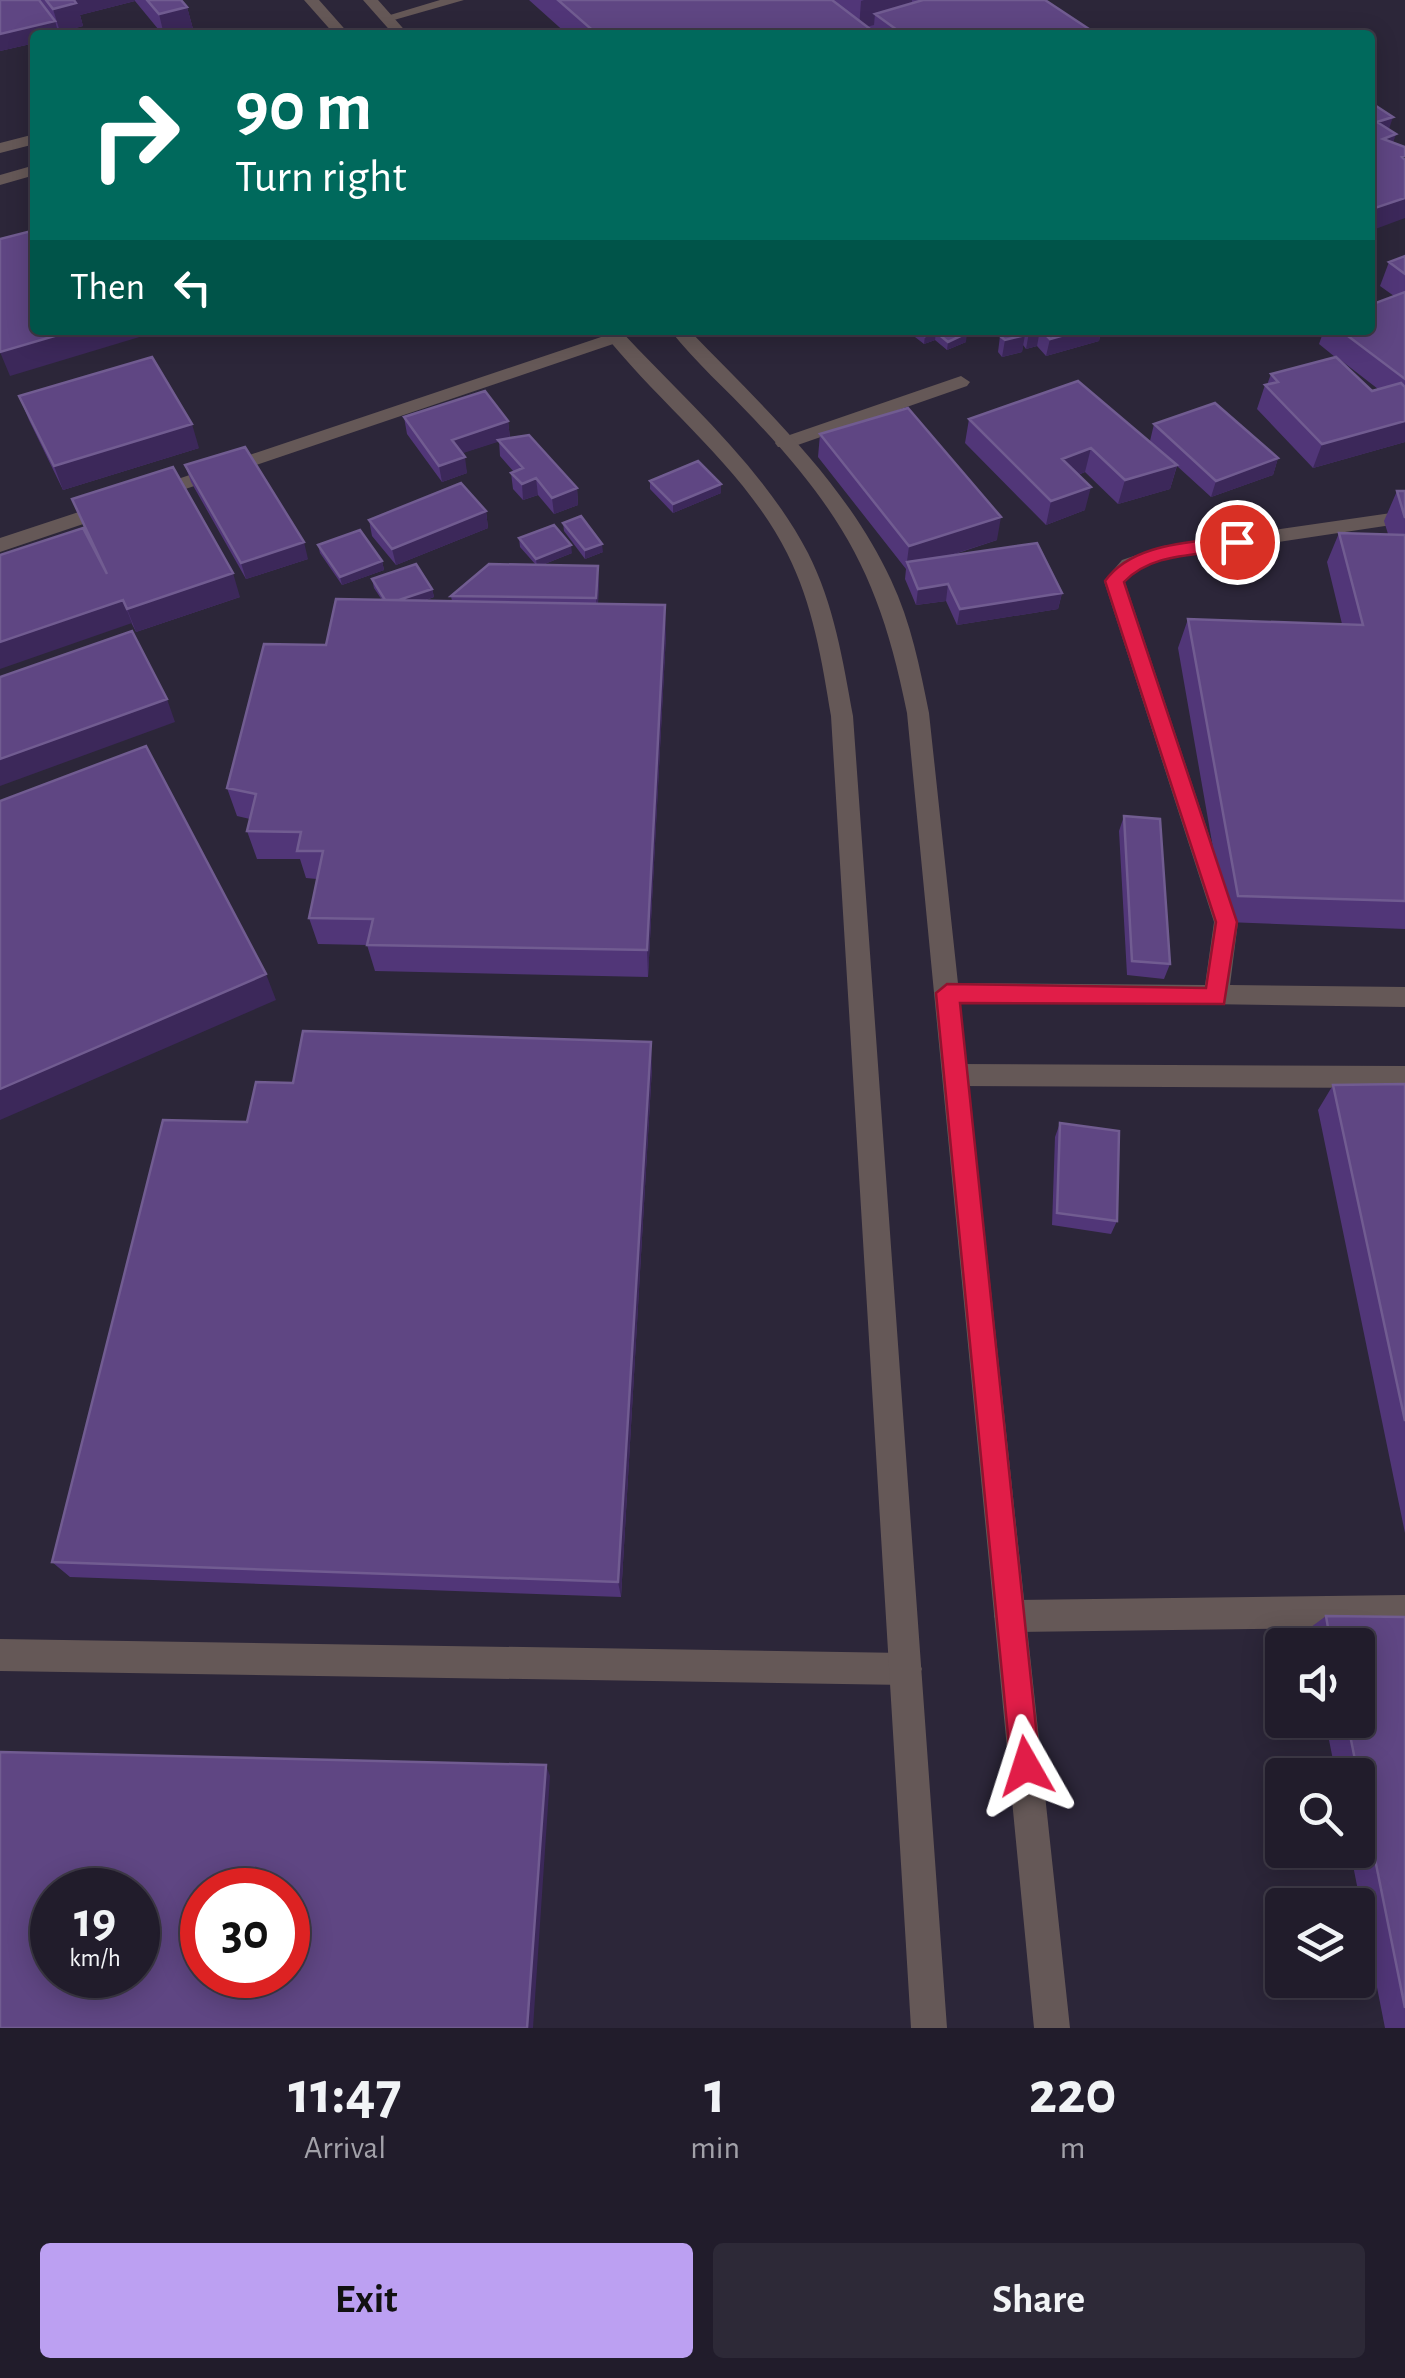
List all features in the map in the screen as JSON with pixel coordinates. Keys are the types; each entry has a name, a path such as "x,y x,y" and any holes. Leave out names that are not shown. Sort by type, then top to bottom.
{"street":[{"path":"311,0 338,30"},
{"path":"370,0 397,30"},
{"path":"386,18 458,0"},
{"path":"0,148 30,140"},
{"path":"0,180 30,171"},
{"path":"0,545 607,335"},
{"path":"615,335 753,488 788,536 812,591 831,651 843,736 930,2028"},
{"path":"683,335 785,444 848,520 881,580 904,644 918,713 1052,2028"},
{"path":"785,444 961,382"},
{"path":"1216,997 1226,922 1114,581 1129,566 1163,553 1405,517"},
{"path":"947,993 1405,998"},
{"path":"955,1074 1405,1077"},
{"path":"1010,1616 1405,1610"},
{"path":"0,1656 906,1669"}],"building":[{"path":"0,0 39,0 55,21 0,34"},
{"path":"46,0 74,0 76,3 53,9"},
{"path":"147,0 181,0 187,7 159,14"},
{"path":"558,0 832,0 871,30 592,30"},
{"path":"923,0 1045,0 1090,30 897,30 875,14"},
{"path":"1375,105 1393,117 1377,122 1396,134 1383,139 1405,147 1405,198 1375,208"},
{"path":"30,231 30,335 58,335 0,352 0,239"},
{"path":"1405,256 1405,274 1389,262"},
{"path":"1405,292 1405,379 1347,335 1375,335 1375,303"},
{"path":"940,335 963,335 948,342"},
{"path":"1003,335 1025,335 1005,340 1000,336"},
{"path":"152,357 192,424 54,466 19,396"},
{"path":"1336,357 1372,391 1401,383 1405,387 1405,421 1322,444 1265,385 1278,382 1271,374"},
{"path":"1078,381 1177,465 1125,480 1091,448 1062,459 1091,487 1051,501 969,419"},
{"path":"485,391 508,421 452,440 465,457 439,466 404,417"},
{"path":"1215,403 1278,458 1216,481 1154,424"},
{"path":"908,408 1001,517 909,546 820,434"},
{"path":"529,435 577,488 552,498 536,478 522,484 511,473 523,468 498,440"},
{"path":"245,447 304,542 241,563 185,465"},
{"path":"698,461 721,484 673,504 650,481"},
{"path":"173,467 233,573 127,609 123,600 0,642 0,555 83,528 107,574 72,499"},
{"path":"461,483 486,511 392,549 369,520"},
{"path":"1397,491 1405,491 1405,518"},
{"path":"581,516 602,544 585,550 563,523"},
{"path":"554,525 571,545 536,559 519,538"},
{"path":"360,530 382,561 340,577 318,545"},
{"path":"1339,533 1405,535 1405,901 1238,896 1188,619 1363,625"},
{"path":"1037,543 1062,593 960,609 948,584 918,589 907,562"},
{"path":"416,564 432,589 399,600 385,600 372,579"},
{"path":"489,564 598,566 596,598 451,596"},
{"path":"336,599 665,605 647,950 367,945 373,919 309,918 323,851 297,851 301,832 247,831 256,794 227,788 264,644 326,645"},
{"path":"132,631 167,699 0,759 0,677"},
{"path":"146,746 266,974 0,1089 0,801"},
{"path":"1124,816 1160,819 1170,964 1132,961"},
{"path":"303,1031 651,1042 618,1582 52,1562 163,1120 247,1122 256,1082 293,1083"},
{"path":"1405,1084 1405,1421 1333,1085"},
{"path":"1060,1123 1119,1131 1117,1221 1057,1213"},
{"path":"1326,1616 1405,1617 1405,2008 1375,1859 1375,1758 1355,1758 1351,1738 1375,1738 1375,1628 1328,1628"},
{"path":"0,1752 546,1765 527,2028 0,2028"}],"route":[{"path":"1026,1766 947,993 1216,997 1226,922 1114,581 1129,566 1163,553 1237,542"}]}
